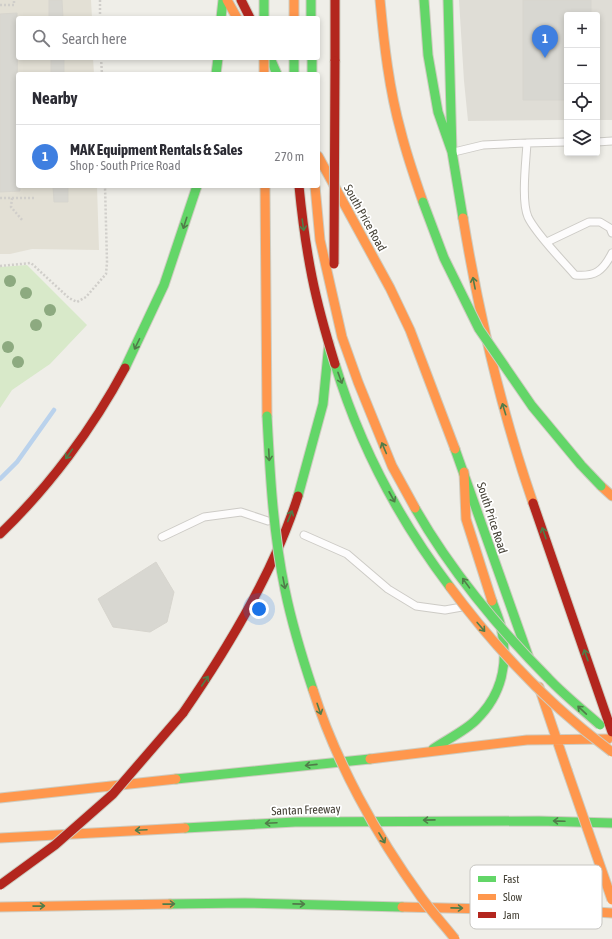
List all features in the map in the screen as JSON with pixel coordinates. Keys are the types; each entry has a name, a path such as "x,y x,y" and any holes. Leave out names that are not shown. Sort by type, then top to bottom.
{"main road":[{"path":"221,16 223,0"},
{"path":"227,0 236,16"},
{"path":"242,0 249,16"},
{"path":"264,0 264,16"},
{"path":"294,0 294,16"},
{"path":"311,0 311,16"},
{"path":"0,885 55,845 113,794 183,713 208,677 272,563 295,504 323,404 330,333 335,226 335,0"},
{"path":"380,0 384,40 392,91 401,131 423,202 444,258 479,328 532,406 581,465 612,496"},
{"path":"424,0 428,55 438,112 452,152"},
{"path":"448,0 452,152 474,285 500,398 529,492 612,733"},
{"path":"216,72 218,60"},
{"path":"261,60 269,72"},
{"path":"264,60 264,72"},
{"path":"271,60 276,72"},
{"path":"294,60 294,72"},
{"path":"312,60 312,72"},
{"name":"South Price Road","path":"320,160 390,288 424,367 464,472 558,740 600,865"},
{"path":"0,534 24,511 56,473 108,398 130,358 164,285 196,188"},
{"path":"265,188 267,416 271,484 282,573 294,627 322,716 352,784 382,838 411,882 443,926 455,939"},
{"path":"299,188 305,240 313,284 336,368 361,434 376,467 408,527 445,583 520,671 564,714 612,752"},
{"path":"314,188 320,240 342,337 360,390 392,466 423,520 446,556 478,599 513,641 548,679 589,716 612,733"},
{"path":"430,751 475,721 488,707 498,690 502,676 504,650 501,627 466,519 464,472"},
{"path":"0,798 350,761 528,740 612,739"},
{"name":"Santan Freeway","path":"0,838 296,822 516,820 612,823"},
{"name":"South Price Road","path":"602,871 612,900"},
{"path":"0,907 245,903 470,908"},
{"path":"602,912 612,913"}],"lane":[{"path":"600,142 612,141"},
{"path":"452,152 483,146 564,142"},
{"path":"527,143 525,194 528,216 547,242 575,275 586,276 598,272 606,265 612,253"},
{"path":"547,242 589,222 600,222 610,228 612,233"},
{"path":"162,537 211,516 242,512 268,521"},
{"path":"304,535 347,554 388,589 416,606 445,610 491,600"}],"path":[{"path":"0,5 14,5 14,0"},
{"path":"100,0 100,16"},
{"path":"101,60 102,72"},
{"path":"0,266 31,263 69,298 77,302 86,297 106,274 105,188"},
{"path":"0,198 35,198"},
{"path":"12,198 11,207 22,220"}],"shaded area":[{"path":"0,0 91,0 92,16 16,16 16,60 93,60 94,72 16,72 16,188 97,188 99,250 32,249 10,254 0,254"},
{"path":"459,0 612,0 612,120 600,120 600,12 564,12 564,120 468,121"}],"green space":[{"path":"27,265 87,325 50,364 12,390 0,408 0,267"}],"building":[{"path":"49,0 62,0 63,16 49,16"},
{"path":"523,0 591,0 591,12 564,12 564,100 523,100"},
{"path":"17,13 16,188 20,188 20,191 0,192 0,14"},
{"path":"51,60 64,60 64,72 51,72"},
{"path":"53,188 68,188 68,202 54,202"},
{"path":"156,562 174,592 167,622 150,632 113,627 98,599"}],"waterway":[{"path":"0,479 17,462 54,410"}],"traffic: fast":[{"path":"221,16 223,0"},
{"path":"264,0 264,16"},
{"path":"311,0 311,16"},
{"path":"424,0 428,55 438,112 452,152"},
{"path":"448,0 452,152 463,218"},
{"path":"216,72 218,60"},
{"path":"271,60 276,72"},
{"path":"294,60 294,72"},
{"path":"312,60 312,72"},
{"path":"125,368 164,285 196,188"},
{"path":"423,202 444,258 479,329 532,406 581,465 601,486"},
{"path":"298,496 323,404 329,343"},
{"path":"335,364 356,423 383,481 414,536 450,587"},
{"path":"267,416 269,460 281,568 294,628 313,690"},
{"path":"455,449 529,658"},
{"path":"415,508 443,553 493,618 554,684 600,725"},
{"path":"433,749 472,724 485,710 497,689 501,677 504,653 501,627 492,601"},
{"path":"176,779 370,759"},
{"path":"185,828 295,822 539,821 612,823"},
{"path":"170,904 245,903 402,907"}],"traffic: slow":[{"path":"227,0 236,16"},
{"path":"294,0 294,16"},
{"path":"380,0 385,50 393,99 406,150 423,202"},
{"path":"264,60 264,72"},
{"path":"320,160 390,288 410,330 455,449"},
{"path":"265,188 267,416"},
{"path":"315,188 320,240 342,337 358,382 392,466 415,508"},
{"path":"463,218 476,290 492,362 521,468 533,503"},
{"path":"464,472 466,519 492,601"},
{"path":"601,486 612,496"},
{"path":"450,587 486,632 525,676 567,716 612,752"},
{"path":"539,687 567,770"},
{"path":"313,690 322,717 345,771 373,823 404,873 429,908 455,939"},
{"path":"370,759 527,740 608,739"},
{"path":"567,770 600,865"},
{"path":"0,798 176,779"},
{"path":"0,838 185,828"},
{"path":"602,871 612,900"},
{"path":"0,907 170,904"},
{"path":"402,907 470,909"},
{"path":"602,912 612,913"}],"traffic: jam":[{"path":"241,0 249,16"},
{"path":"335,0 335,61"},
{"path":"334,264 335,61"},
{"path":"299,188 304,232 312,277 322,321 335,364"},
{"path":"0,534 36,497 69,456 99,413 125,368"},
{"path":"183,713 233,636 263,581 288,524 298,496"},
{"path":"533,503 612,732"},
{"path":"0,885 55,845 113,794 183,713"}],"place":[{"name":"MAK Equipment Rentals & Sales","path":"545,58"}]}
